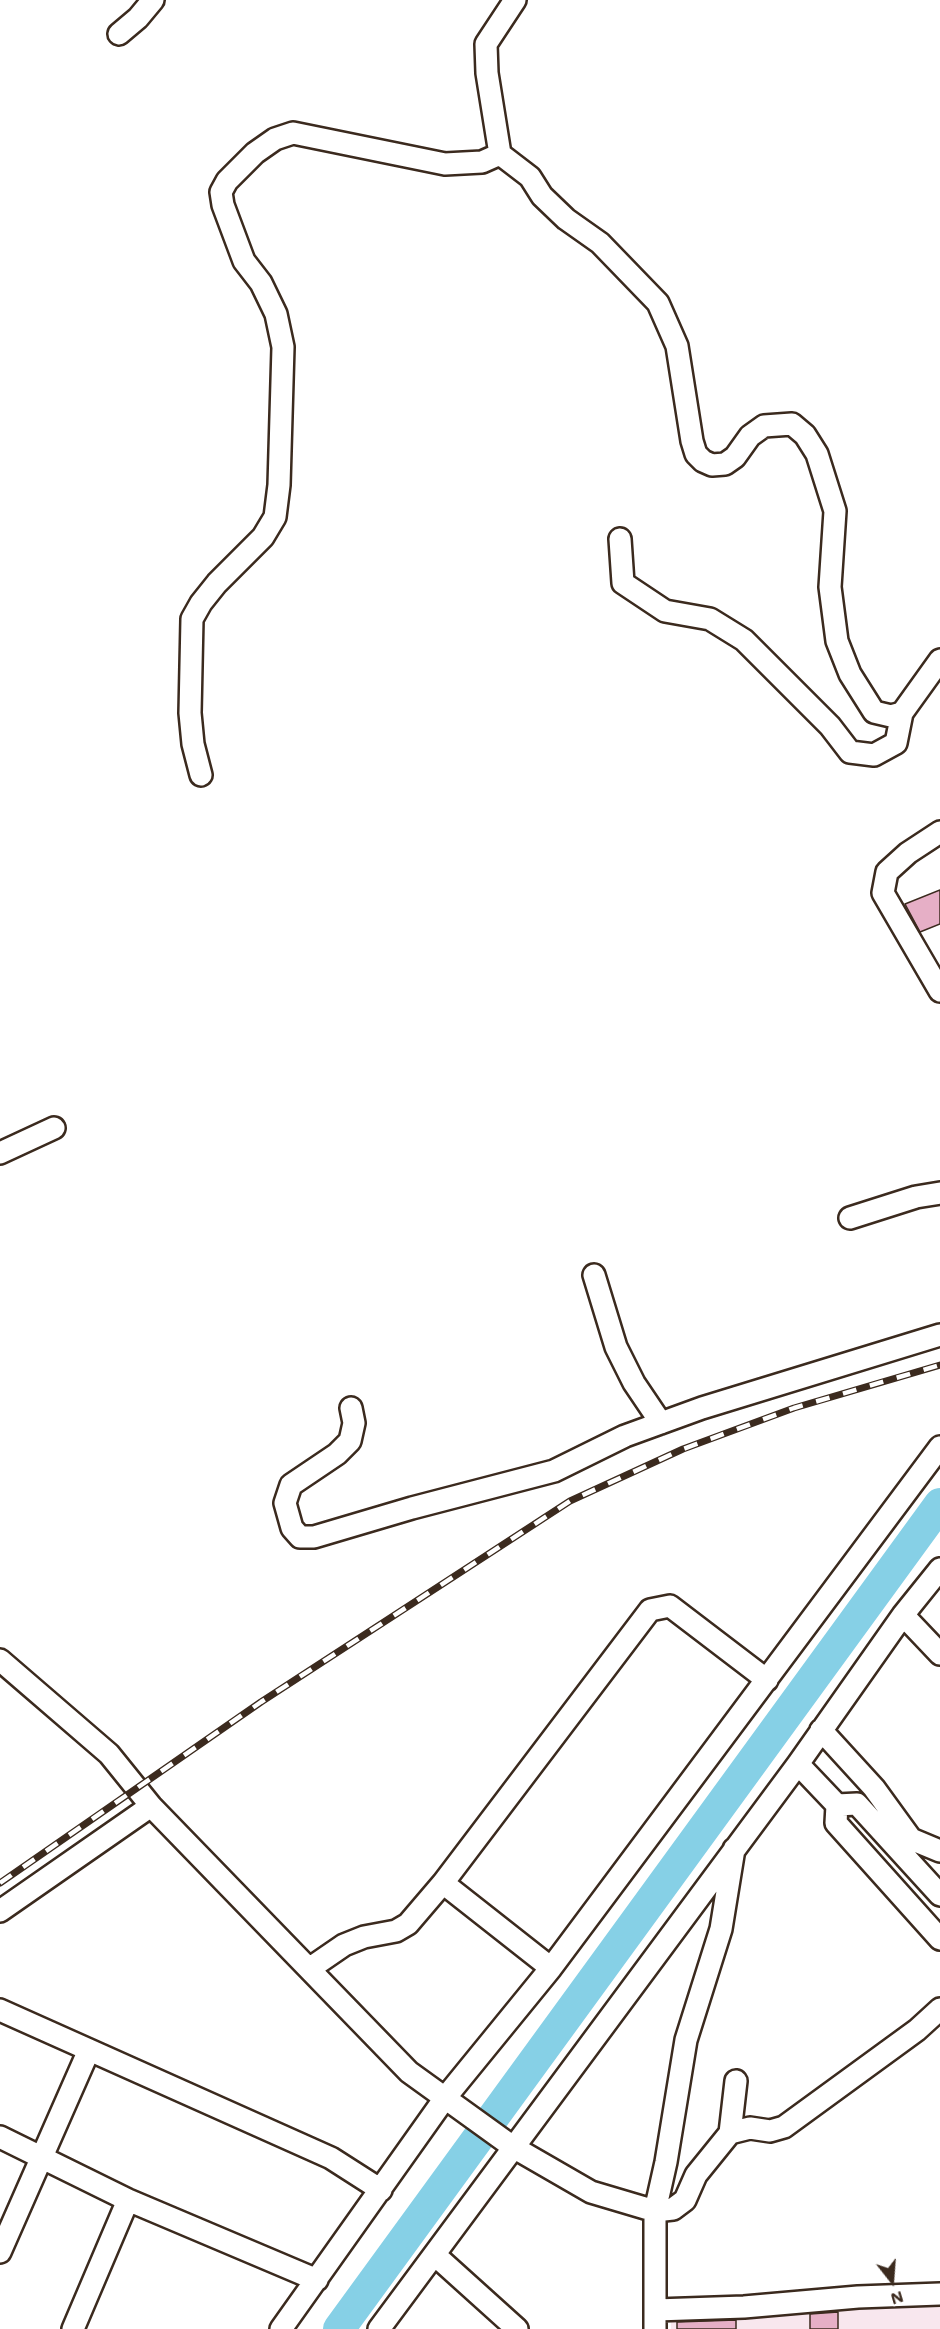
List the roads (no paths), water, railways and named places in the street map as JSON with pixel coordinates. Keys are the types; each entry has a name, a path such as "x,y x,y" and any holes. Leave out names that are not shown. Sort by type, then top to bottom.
{"street":[{"path":"119,34 138,18 153,0"},
{"path":"515,0 486,44 487,73 501,154 530,177 542,195 566,219 600,243 658,303 670,325 677,346 692,441 696,454 703,461 712,465 725,464 735,458 750,436 764,426 792,424 805,435 817,454 835,511 830,587 837,641 850,674 874,712 891,716 902,712"},
{"path":"201,776 193,744 191,723 192,619 217,583 263,537 275,518 279,485 283,347 276,314 261,283 244,261 223,206 221,192 227,181 255,153 275,139 293,133 445,164 482,162 501,154"},
{"path":"620,539 623,583 665,611 710,619 744,640 830,726 850,752 874,755 896,743 902,712 940,660"},
{"path":"940,832 908,853 887,872 883,893 940,991"},
{"path":"0,1153 54,1128"},
{"path":"850,1218 916,1197 940,1193"},
{"path":"594,1275 616,1347 634,1383 661,1423"},
{"path":"351,1408 354,1423 350,1441 337,1454 291,1485 285,1503 292,1528 300,1537 314,1537 412,1508 554,1471 625,1436 661,1423 940,1335"},
{"path":"281,2329 381,2190 552,1968 940,1447"},
{"path":"380,2329 436,2256 507,2142 798,1764 903,1615 936,1584"},
{"path":"309,1969 344,1945 364,1937 396,1931 408,1924 443,1884 650,1611 670,1606 767,1680"},
{"path":"903,1615 940,1654"},
{"path":"0,1660 109,1754 151,1806 409,2072 507,2142 591,2192 655,2211 673,2209 685,2200 696,2175 730,2133 736,2081"},
{"path":"821,1730 874,1788 911,1839 940,1851"},
{"path":"798,1764 837,1805 836,1823 940,1940"},
{"path":"837,1805 857,1804 940,1895"},
{"path":"0,1911 151,1806"},
{"path":"735,1845 721,1929 686,2040 666,2162 655,2211 656,2320 744,2307 858,2297 940,2294"},
{"path":"443,1884 552,1968"},
{"path":"730,2133 750,2128 770,2131 784,2127 917,2030 940,2009"},
{"path":"0,2010 331,2158 381,2190"},
{"path":"0,2252 89,2050"},
{"path":"0,2138 42,2156 128,2200 317,2280"},
{"path":"73,2329 128,2200"},
{"path":"436,2256 517,2329"}],"waterway":[{"path":"339,2329 940,1504"}],"railway":[{"path":"0,1883 261,1702 570,1501 683,1449 794,1408 940,1365"}]}
